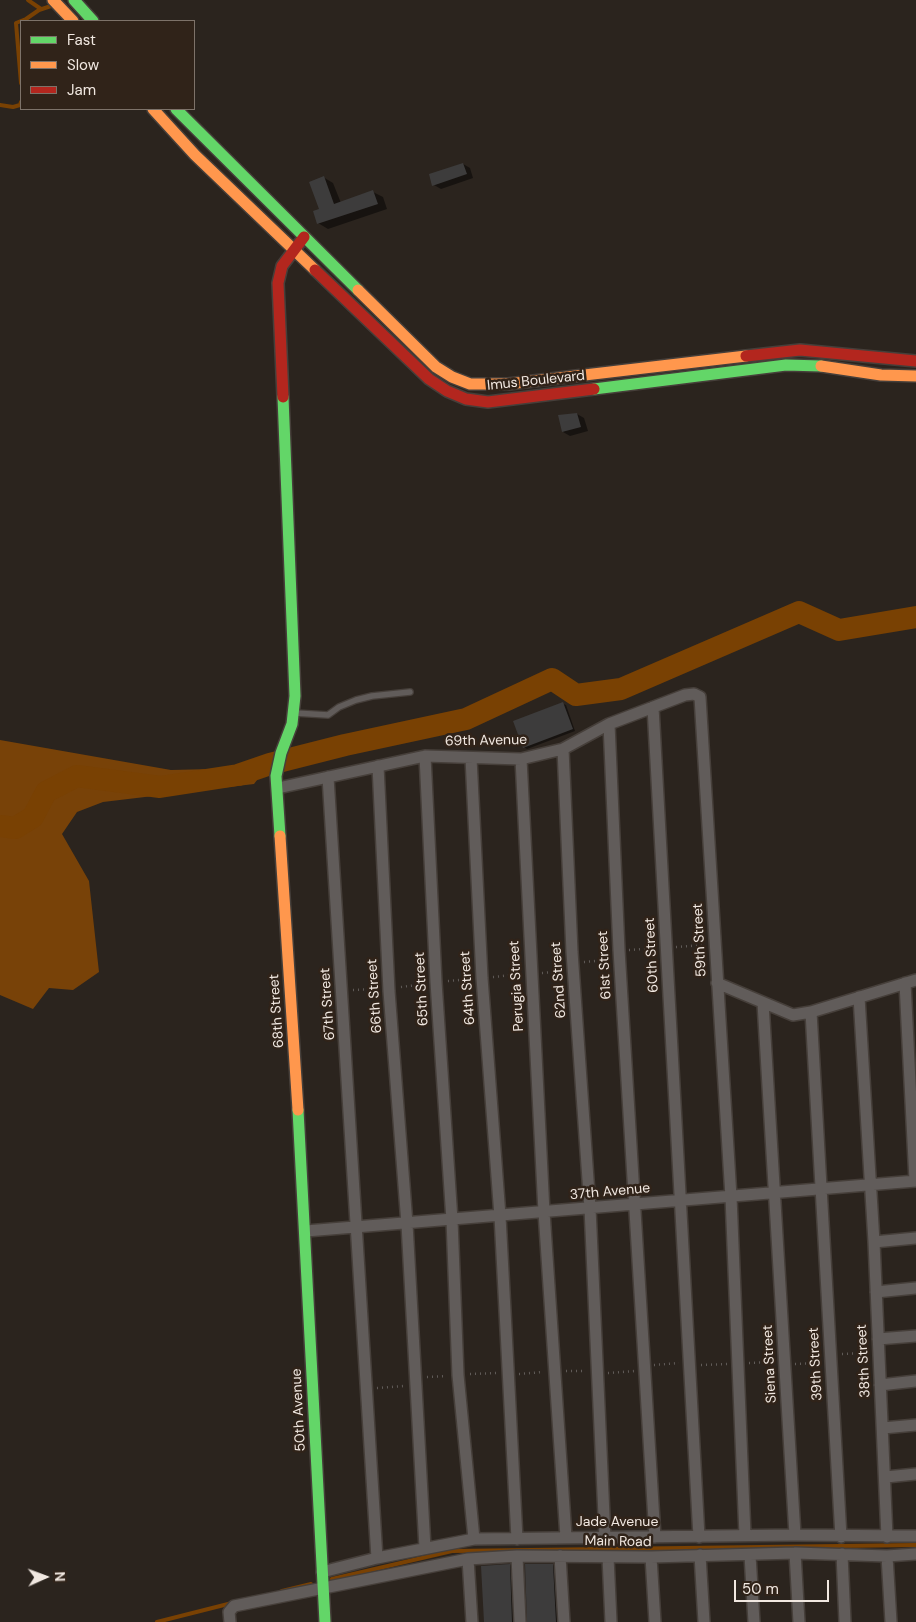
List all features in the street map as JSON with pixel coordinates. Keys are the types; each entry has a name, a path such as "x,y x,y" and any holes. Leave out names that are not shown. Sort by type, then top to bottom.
{"main road":[{"path":"53,0 71,20"},
{"path":"74,0 93,20"},
{"name":"Imus Boulevard","path":"154,110 195,155 429,379 447,391 466,399 488,402 510,400 786,366 813,365 881,375 916,376"},
{"name":"Imus Boulevard","path":"177,110 436,367 452,377 470,384 508,384 800,350 826,350 881,359 916,361"},
{"path":"294,713 295,696 278,282 282,266 304,238"},
{"name":"68th Street","path":"294,713 289,734 276,768 306,1232"},
{"name":"50th Avenue","path":"306,1232 325,1622"}],"street":[{"name":"59th Street","path":"685,695 694,694 700,697 702,703 731,1196 745,1535"},
{"name":"69th Avenue","path":"278,788 425,756 521,759 563,749 609,724 685,695"},
{"name":"60th Street","path":"653,707 682,1201 699,1537"},
{"name":"61st Street","path":"609,724 620,959 655,1537"},
{"name":"62nd Street","path":"563,749 573,967 590,1208 605,1538"},
{"name":"65th Street","path":"425,756 436,982 452,1220 458,1375 474,1539"},
{"name":"64th Street","path":"471,758 482,978 500,1216 517,1539"},
{"name":"Perugia Street","path":"521,759 544,1212 566,1538"},
{"name":"66th Street","path":"378,766 389,989 407,1224 424,1548"},
{"name":"67th Street","path":"328,777 377,1558"},
{"path":"717,983 793,1015 811,1012 910,981 915,1181"},
{"name":"38th Street","path":"859,997 874,1242 888,1536"},
{"name":"Siena Street","path":"763,1003 795,1535"},
{"name":"39th Street","path":"811,1012 840,1536"},
{"name":"37th Avenue","path":"306,1232 915,1181"},
{"path":"874,1242 916,1238"},
{"path":"876,1292 916,1288"},
{"path":"878,1339 916,1336"},
{"path":"880,1384 916,1381"},
{"path":"883,1428 916,1426"},
{"path":"886,1477 916,1474"},
{"name":"Jade Avenue","path":"322,1572 377,1558 474,1539 745,1535 916,1536"},
{"path":"795,1553 798,1622"},
{"name":"Main Road","path":"230,1622 229,1612 234,1606 468,1559 516,1556 651,1558 795,1553 887,1556 916,1554"},
{"path":"842,1554 845,1622"},
{"path":"700,1555 704,1622"},
{"path":"750,1555 754,1622"},
{"path":"516,1556 520,1622"},
{"path":"560,1556 564,1622"},
{"path":"608,1556 611,1622"},
{"path":"887,1556 891,1622"},
{"path":"651,1558 655,1622"},
{"path":"468,1559 472,1622"}],"lane":[{"path":"294,713 328,715 339,707 356,700 372,696 410,692"}],"path":[{"path":"342,991 389,989 436,982 532,973 620,959"},
{"path":"598,1374 690,1364 785,1363 878,1352"},
{"path":"367,1388 458,1375 508,1372"}],"shaded area":[{"path":"0,740 171,770 213,769 259,761 260,776 254,784 103,802 77,812 62,834 89,881 99,972 73,990 49,988 33,1009 0,995"}],"building":[{"path":"463,163 467,174 432,186 429,174"},
{"path":"324,176 334,204 373,190 378,204 317,224 313,211 319,209 309,182"},
{"path":"577,413 581,427 562,432 558,415"},
{"path":"563,702 573,729 523,748 513,721"},
{"path":"510,1564 512,1622 484,1622 481,1566"},
{"path":"525,1564 553,1564 556,1622 527,1622"}],"waterway":[{"path":"28,0 41,9"},
{"path":"24,20 39,10 51,6"},
{"path":"20,21 16,23 20,71"},
{"path":"0,105 13,107 20,105"},
{"path":"0,826 15,828 33,817 46,792 77,776 160,787 238,775 270,764 345,745 466,719 552,679 576,695 621,689 799,612 839,630 916,617"},
{"path":"332,1579 452,1551 916,1545"},
{"path":"282,1591 311,1584"},
{"path":"157,1622 232,1603"}],"traffic: fast":[{"path":"74,0 92,20"},
{"path":"177,110 358,290"},
{"path":"594,389 786,365 821,366"},
{"path":"280,836 276,776 281,753 292,724 295,696 283,397"},
{"path":"298,1110 325,1622"}],"traffic: slow":[{"path":"53,0 72,20"},
{"path":"154,110 195,155 315,270"},
{"path":"358,290 436,367 452,377 470,384 508,384 746,356"},
{"path":"821,366 881,375 916,376"},
{"path":"280,836 298,1110"}],"traffic: jam":[{"path":"283,397 278,283 282,266 304,237"},
{"path":"315,270 429,379 447,391 466,399 488,402 594,389"},
{"path":"746,356 800,350 916,361"}]}
